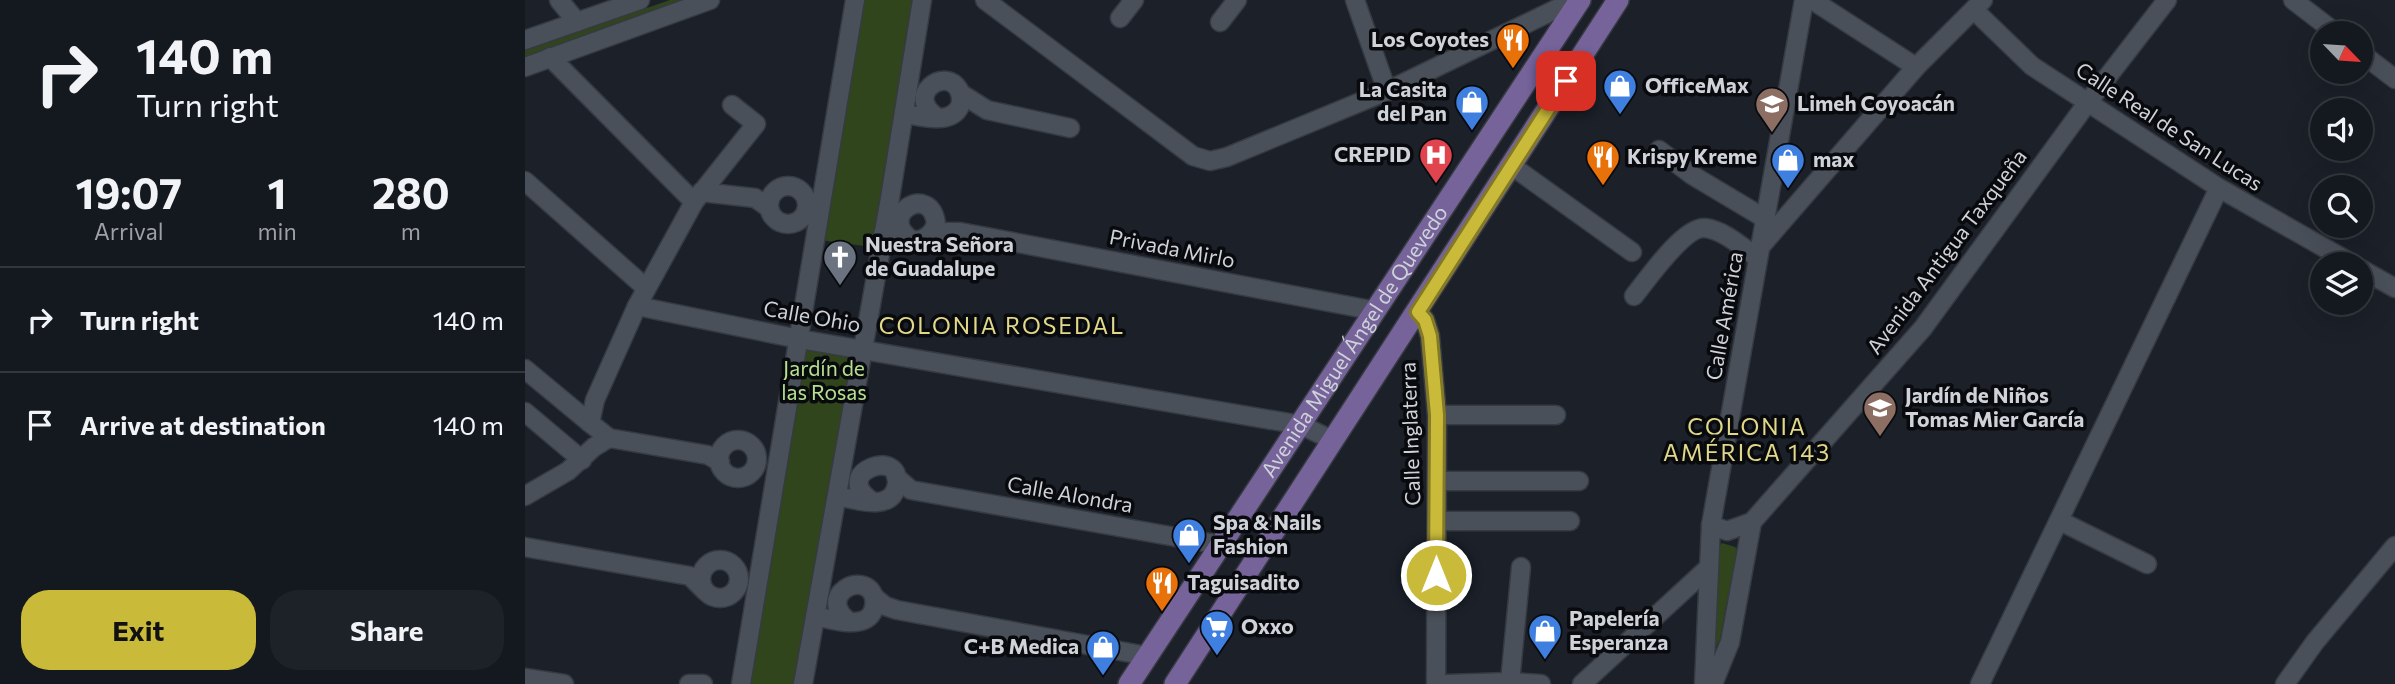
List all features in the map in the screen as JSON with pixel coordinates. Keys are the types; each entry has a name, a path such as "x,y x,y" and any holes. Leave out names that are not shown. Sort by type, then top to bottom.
{"main road":[{"name":"Avenida Miguel Ángel de Quevedo","path":"1129,684 1578,0"},
{"name":"Avenida Miguel Ángel de Quevedo","path":"1175,684 1618,0"},
{"path":"1139,684 1147,656"}],"street":[{"path":"559,0 577,22"},
{"path":"525,40 640,0"},
{"path":"525,66 710,0"},
{"path":"741,684 855,0"},
{"path":"803,684 890,198 922,0"},
{"path":"985,0 1193,156 1210,161 1227,157 1387,91 1578,0"},
{"path":"1120,18 1134,0"},
{"path":"1220,22 1237,0"},
{"path":"1355,0 1387,91"},
{"name":"Calle América","path":"1704,684 1711,525 1804,0"},
{"path":"1812,0 1916,67"},
{"name":"Avenida Antigua Taxqueña","path":"1752,522 1923,328 2088,102 2167,0"},
{"path":"2293,0 2320,21"},
{"path":"1634,296 1673,249 1695,229 1706,228 1759,252 1916,67 1979,5"},
{"name":"Calle Real de San Lucas","path":"1979,5 2032,66 2219,188 2332,252"},
{"path":"550,57 697,197 762,203 780,222 798,220 818,223"},
{"path":"2373,62 2395,79"},
{"path":"910,76 941,80 956,86 961,102 945,116"},
{"path":"941,80 932,84 925,92 924,102 928,112 945,116"},
{"path":"960,93 987,110 1070,128"},
{"path":"590,423 595,400 646,288 697,197 756,124 733,105"},
{"path":"904,114 945,116 987,110"},
{"path":"1659,150 1692,175 1765,218"},
{"path":"1512,166 1632,252"},
{"path":"525,181 646,288"},
{"path":"762,203 777,189 785,186 823,194"},
{"path":"1980,684 2219,188"},
{"path":"798,220 807,207 806,198 801,191"},
{"path":"890,198 925,204 931,209 936,224 920,239 903,235 899,225 900,215 907,207 916,203"},
{"name":"Privada Mirlo","path":"935,216 960,232"},
{"name":"Privada Mirlo","path":"883,234 920,239 947,232 960,232 1376,311"},
{"path":"2373,276 2395,288"},
{"name":"Calle Ohio","path":"637,306 799,339 1301,425 1332,440"},
{"name":"Calle Inglaterra","path":"1418,312 1425,320 1430,336 1437,415 1436,684"},
{"path":"525,369 609,438 716,457"},
{"path":"525,412 582,460"},
{"path":"1437,415 1556,415"},
{"path":"525,496 568,471 594,447 609,438"},
{"path":"716,457 726,445 735,441 780,451"},
{"path":"716,457 723,471 731,477 740,478 754,469 757,461 752,446"},
{"path":"844,460 885,466 911,490"},
{"path":"877,464 867,468 861,476 859,486 864,496 880,500 894,493 896,477"},
{"path":"748,475 775,480"},
{"path":"1437,481 1579,481"},
{"path":"837,496 880,500 911,490"},
{"name":"Calle Alondra","path":"911,490 1221,545"},
{"path":"1437,521 1570,521"},
{"path":"2060,521 2147,564"},
{"path":"1711,525 1727,531 1752,522"},
{"path":"1713,684 1730,642 1752,522"},
{"path":"2284,684 2315,642 2395,546"},
{"path":"525,547 690,576 696,575 717,560 761,570"},
{"path":"705,592 701,582 702,572 708,564"},
{"path":"690,576 712,597 721,598 736,589 738,581 735,566"},
{"path":"1510,682 1521,567"},
{"path":"1582,684 1707,569"},
{"path":"822,580 863,586 885,606 897,610 1147,656"},
{"path":"854,584 845,588 838,596 837,606 841,616 858,621 872,613 874,597"},
{"path":"730,595 756,600"},
{"path":"815,616 858,621 897,610"},
{"path":"525,678 564,684"},
{"path":"689,684 703,684"},
{"path":"1447,684 1541,684"}],"green space":[{"path":"670,0 686,0 525,57 525,50"},
{"path":"858,0 917,0 879,248 820,240"},
{"name":"Jardín de las Rosas","path":"799,346 860,356 797,684 744,684"},
{"path":"1722,543 1735,547 1742,554 1727,601 1720,639 1714,651 1711,554"}],"place":[{"name":"Los Coyotes","path":"1513,70"},
{"name":"OfficeMax","path":"1620,116"},
{"name":"La Casita del Pan","path":"1472,132"},
{"name":"Limeh Coyoacán","path":"1772,134"},
{"name":"CREPID","path":"1436,185"},
{"name":"Krispy Kreme","path":"1603,187"},
{"name":"max","path":"1788,190"},
{"name":"Nuestra Señora de Guadalupe","path":"840,287"},
{"name":"Jardín de Niños Tomas Mier García","path":"1880,438"},
{"name":"Spa & Nails Fashion","path":"1189,565"},
{"name":"Taguisadito","path":"1162,613"},
{"name":"Oxxo","path":"1217,657"},
{"name":"Papelería Esperanza","path":"1545,661"},
{"name":"C+B Medica","path":"1103,677"}],"district":[{"name":"COLONIA ROSEDAL","path":"1002,326"},
{"name":"COLONIA AMÉRICA 143","path":"1747,440"}],"route":[{"path":"1436,575 1437,415 1430,336 1425,320 1418,312 1566,81"}]}
